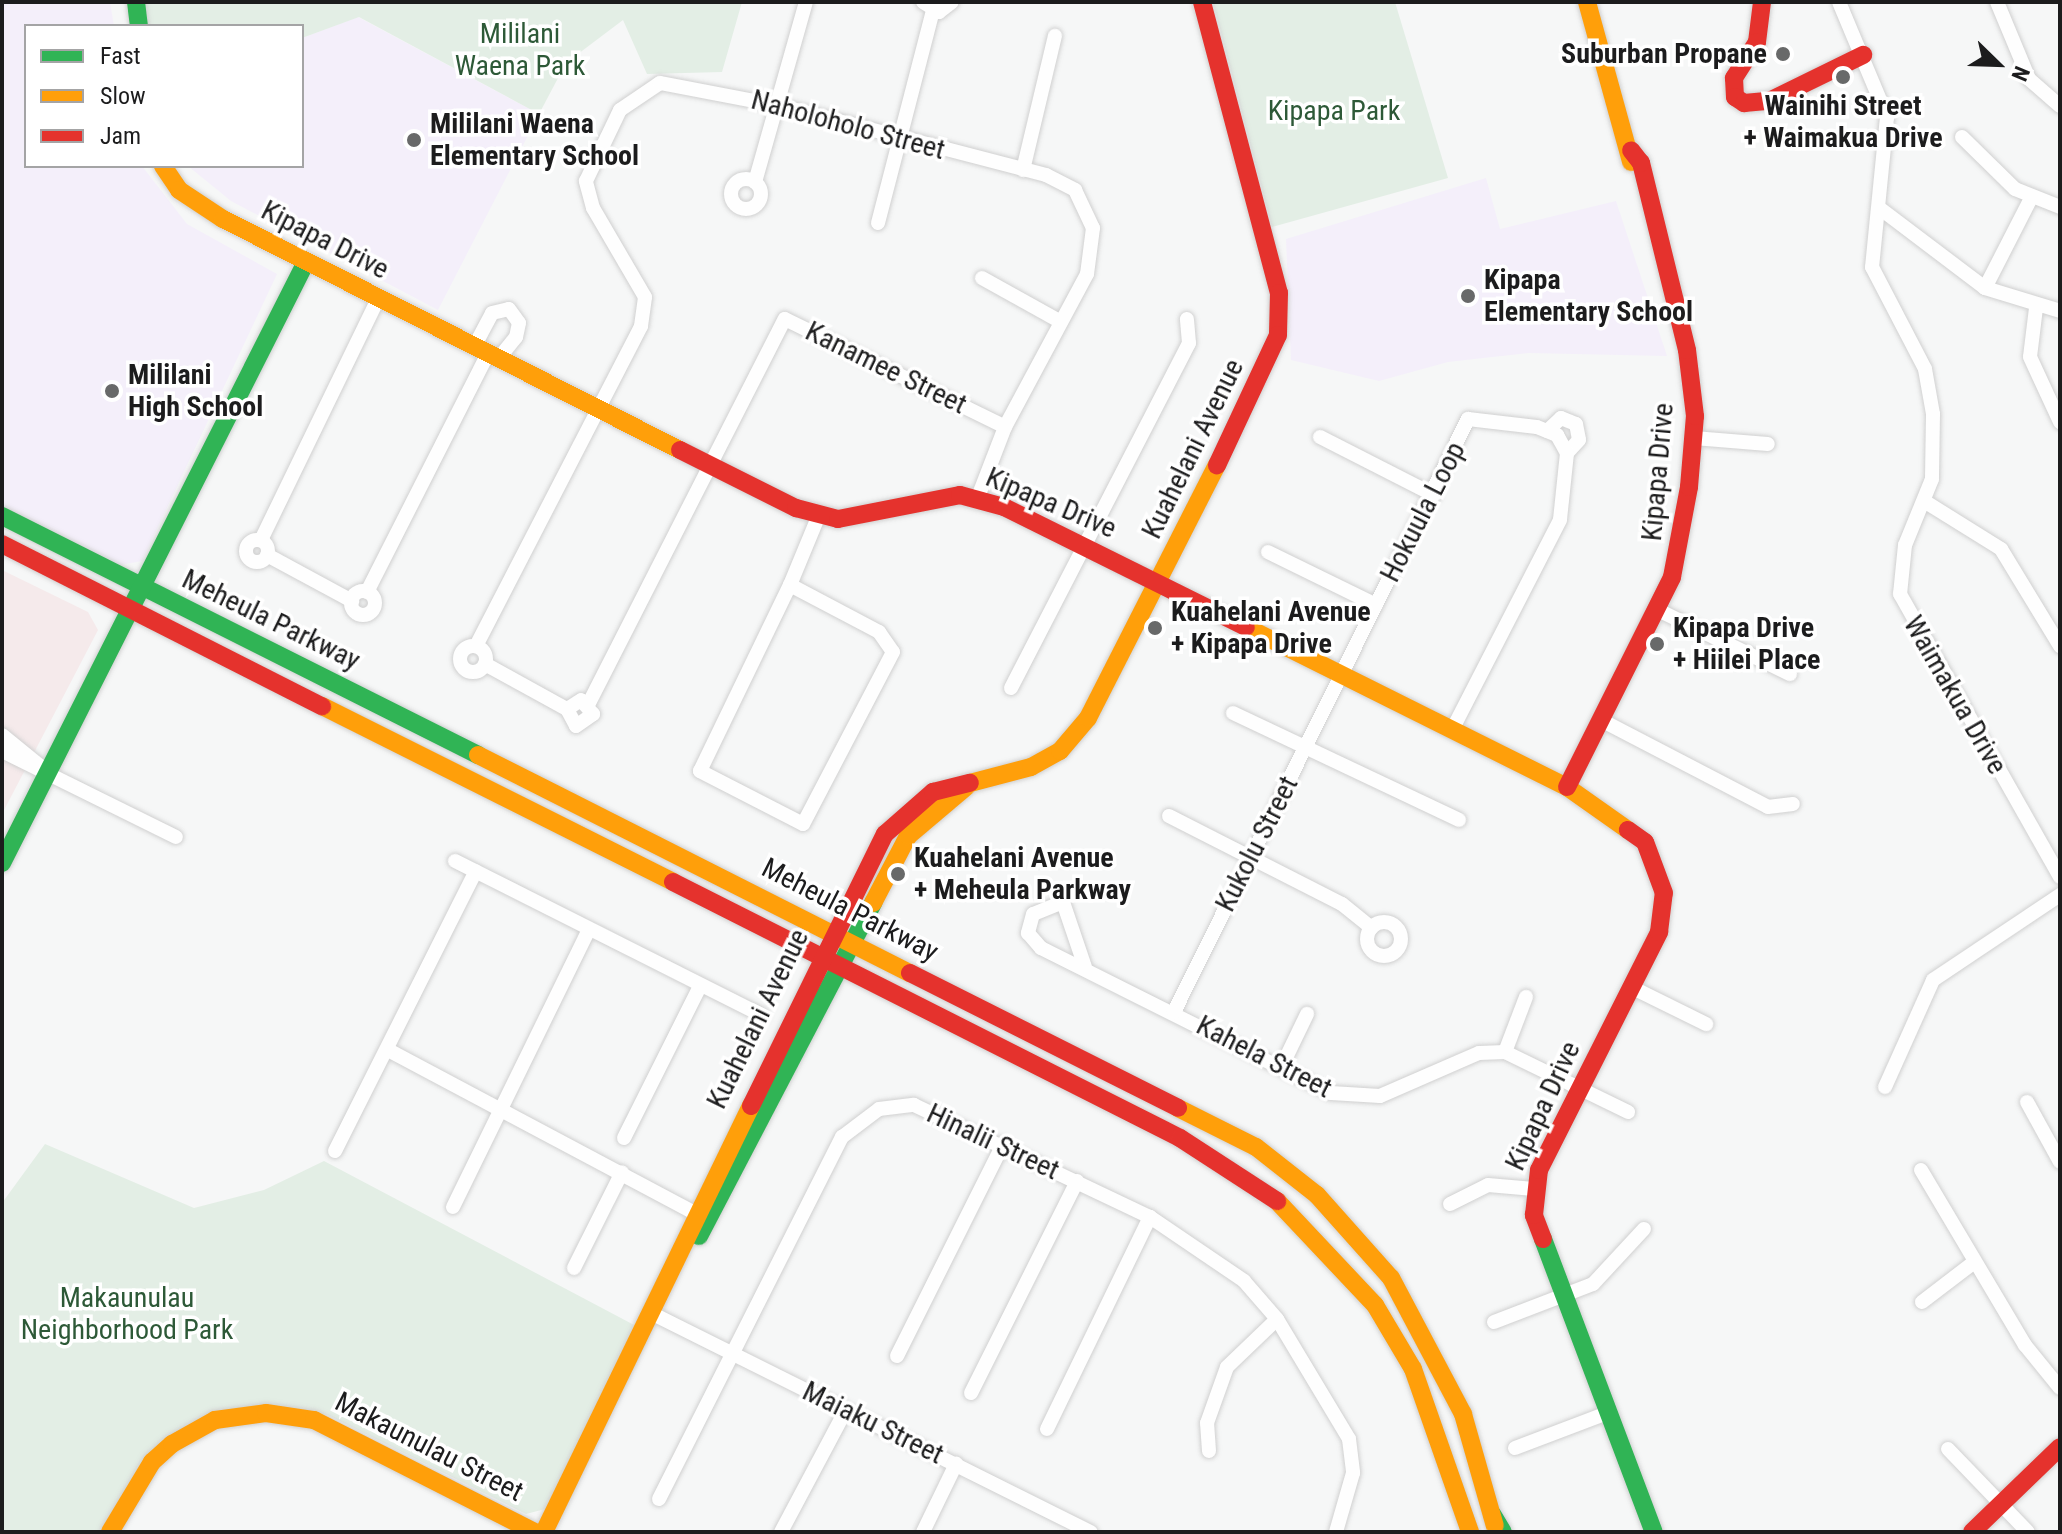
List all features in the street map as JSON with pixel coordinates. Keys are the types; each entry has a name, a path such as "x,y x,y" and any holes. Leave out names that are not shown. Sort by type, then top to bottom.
{"main road":[{"path":"124,2 127,24"},
{"path":"136,2 139,24"},
{"name":"Kuahelani Avenue","path":"1188,2 1213,56"},
{"name":"Kuahelani Avenue","path":"544,1532 702,1217 831,931 900,816 933,792 1031,767 1074,735 1158,582 1263,375 1280,318 1202,2"},
{"name":"Kipapa Drive","path":"1567,787 1656,609 1677,560 1694,438 1687,350 1587,2"},
{"path":"1762,2 1757,42 1734,78 1735,97 1744,103 1769,101 1863,55"},
{"name":"Kipapa Drive","path":"165,168 201,207 710,466 819,515 868,516 936,498 978,497 1158,582 1342,677 1567,787 1628,826 1656,861 1661,923 1534,1189 1534,1215 1654,1532"},
{"path":"2,863 306,262"},
{"name":"Meheula Parkway","path":"2,516 1256,1147 1317,1195 1391,1278 1439,1362 1494,1523 1503,1532"},
{"name":"Meheula Parkway","path":"2,544 1180,1138 1296,1215 1375,1305 1413,1369 1470,1532"},
{"name":"Kuahelani Avenue","path":"702,1217 908,836 969,784"},
{"name":"Makaunulau Street","path":"110,1532 152,1462 172,1444 215,1420 266,1413 314,1420 535,1532"},
{"path":"1972,1532 2060,1447"}],"street":[{"path":"755,182 781,106 806,2"},
{"path":"878,223 900,140 928,6 952,2"},
{"name":"Waimakua Drive","path":"1839,2 1887,117 1882,210 1872,267 1925,369 1933,414 1935,455 1924,501 1900,573 1904,606 2060,877"},
{"path":"1997,2 2029,79 2060,106"},
{"path":"1023,170 1055,36"},
{"name":"Naholoholo Street","path":"485,664 472,673 460,664 462,651 476,646 645,312 640,282 587,195 591,166 620,110 643,90 680,81 1063,182 1090,215 1092,255 1061,322 1005,427 978,497"},
{"path":"1962,137 2031,198 2060,207"},
{"path":"1985,288 2031,198"},
{"path":"1882,210 1985,288 2036,308 2060,311"},
{"path":"982,278 1061,322"},
{"path":"367,592 375,603 369,614 357,613 352,601 267,555 261,540 378,299"},
{"path":"2036,308 2030,357 2060,422"},
{"name":"Kanamee Street","path":"710,466 785,319 1005,427"},
{"path":"1011,688 1189,343 1187,319"},
{"path":"352,601 367,592 487,353"},
{"name":"Hokuula Loop","path":"1342,677 1434,495 1468,419 1547,431 1561,418 1576,424 1579,440 1567,453 1565,502 1553,536 1452,730"},
{"path":"1547,431 1567,453"},
{"path":"1320,437 1434,495"},
{"path":"1694,438 1768,444"},
{"path":"476,646 485,664 567,709 571,723 585,725 593,714 589,703 710,466"},
{"path":"1924,501 2001,549 2060,646"},
{"path":"790,585 879,632 893,652 803,824 700,771 790,585 819,515"},
{"path":"1268,552 1376,605"},
{"path":"1656,609 1790,674"},
{"name":"Kukolu Street","path":"1174,1012 1342,677"},
{"path":"567,709 574,701 589,703"},
{"path":"1233,713 1459,820"},
{"path":"1601,720 1768,807 1793,804"},
{"path":"2,735 48,773"},
{"path":"2,751 176,837"},
{"path":"1169,816 1342,904 1372,928"},
{"path":"455,861 761,1015"},
{"path":"335,1151 390,1051 476,871"},
{"path":"1885,1087 1933,980 2060,895"},
{"name":"Kahela Street","path":"1085,967 1063,902 1033,914 1027,923 1033,940 1085,967 1282,1066 1331,1093 1365,1099 1479,1053 1505,1052"},
{"path":"453,1207 589,930"},
{"path":"624,1138 700,986"},
{"path":"1631,987 1706,1024"},
{"path":"1526,997 1505,1052 1628,1112"},
{"path":"1282,1066 1307,1014"},
{"path":"390,1051 502,1107 702,1217"},
{"path":"2027,1102 2060,1162"},
{"name":"Hinalii Street","path":"659,1499 831,1157 861,1118 914,1105 1003,1144 1150,1217 1229,1267 1277,1319 1349,1439 1353,1473 1336,1532"},
{"path":"897,1356 1003,1144"},
{"path":"1921,1170 1973,1263 2060,1388"},
{"path":"574,1268 622,1172"},
{"path":"971,1393 1077,1181"},
{"path":"1450,1204 1488,1185 1534,1189"},
{"path":"1047,1429 1150,1217"},
{"path":"1494,1322 1564,1297 1614,1270 1644,1229"},
{"path":"1922,1302 1973,1263"},
{"name":"Maiaku Street","path":"655,1315 956,1464 1066,1526 1091,1532"},
{"path":"1209,1451 1207,1423 1227,1367 1277,1319"},
{"path":"781,1532 846,1410"},
{"path":"1515,1448 1607,1413"},
{"path":"1948,1449 2028,1532"},
{"path":"923,1532 956,1464"}],"shaded area":[{"name":"Mililani High School","path":"2,2 110,2 114,24 24,24 24,168 144,168 187,224 277,274 142,561 120,565 2,507"},
{"name":"Mililani Waena Elementary School","path":"358,17 539,114 438,310 231,201 190,168 304,168 304,37"},
{"name":"Kipapa Elementary School","path":"1486,178 1500,229 1616,201 1667,356 1528,353 1448,362 1379,381 1291,360 1286,239"},
{"path":"2,570 88,612 98,630 2,814"}],"green space":[{"name":"Mililani Waena Park","path":"141,2 742,2 722,72 647,74 623,20 566,63 539,114 359,17 304,37 304,24 145,24"},
{"name":"Kipapa Park","path":"1213,2 1395,2 1448,178 1272,227"},
{"name":"Makaunulau Neighborhood Park","path":"45,1144 194,1208 264,1190 324,1161 636,1326 545,1509 526,1514 328,1415 258,1405 152,1449 100,1532 2,1532 2,1203"}],"traffic: fast":[{"path":"136,2 139,24"},
{"path":"2,863 306,262"},
{"path":"2,516 478,755"},
{"path":"699,1236 873,903"},
{"path":"1543,1239 1654,1532"},
{"path":"1492,1514 1503,1532"}],"traffic: slow":[{"path":"1587,2 1631,162"},
{"path":"164,168 179,190 223,219 680,450"},
{"path":"970,783 1031,767 1060,751 1088,718 1217,465"},
{"path":"1246,627 1567,787 1628,830"},
{"path":"322,706 673,882"},
{"path":"478,755 910,973"},
{"path":"873,903 908,836 966,787"},
{"path":"544,1532 751,1106"},
{"path":"1178,1108 1256,1147 1317,1195 1391,1278 1463,1414 1495,1526"},
{"path":"1277,1201 1375,1305 1413,1369 1470,1532"},
{"path":"110,1532 152,1462 172,1444 215,1420 266,1413 314,1420 535,1532"}],"traffic: jam":[{"path":"1202,2 1279,293 1278,335 1217,465"},
{"path":"1762,2 1757,42 1734,78 1735,97 1744,103 1769,101 1863,55"},
{"path":"1567,787 1672,577 1689,487 1695,416 1687,350 1641,163 1631,150"},
{"path":"680,450 796,508 838,519 960,495 1004,507 1246,627"},
{"path":"2,544 322,706"},
{"path":"751,1106 885,834 933,792 970,783"},
{"path":"1543,1239 1534,1215 1539,1170 1659,932 1664,893 1645,842 1628,830"},
{"path":"673,882 1180,1138 1277,1201"},
{"path":"910,973 1178,1108"},
{"path":"1972,1532 2060,1447"}],"place":[{"name":"Suburban Propane","path":"1783,54"},
{"name":"Wainihi Street + Waimakua Drive","path":"1843,77"},
{"name":"Mililani Waena Elementary School","path":"414,140"},
{"name":"Kipapa Elementary School","path":"1468,296"},
{"name":"Mililani High School","path":"112,391"},
{"name":"Kuahelani Avenue + Kipapa Drive","path":"1155,628"},
{"name":"Kipapa Drive + Hiilei Place","path":"1657,644"},
{"name":"Kuahelani Avenue + Meheula Parkway","path":"898,874"}]}
